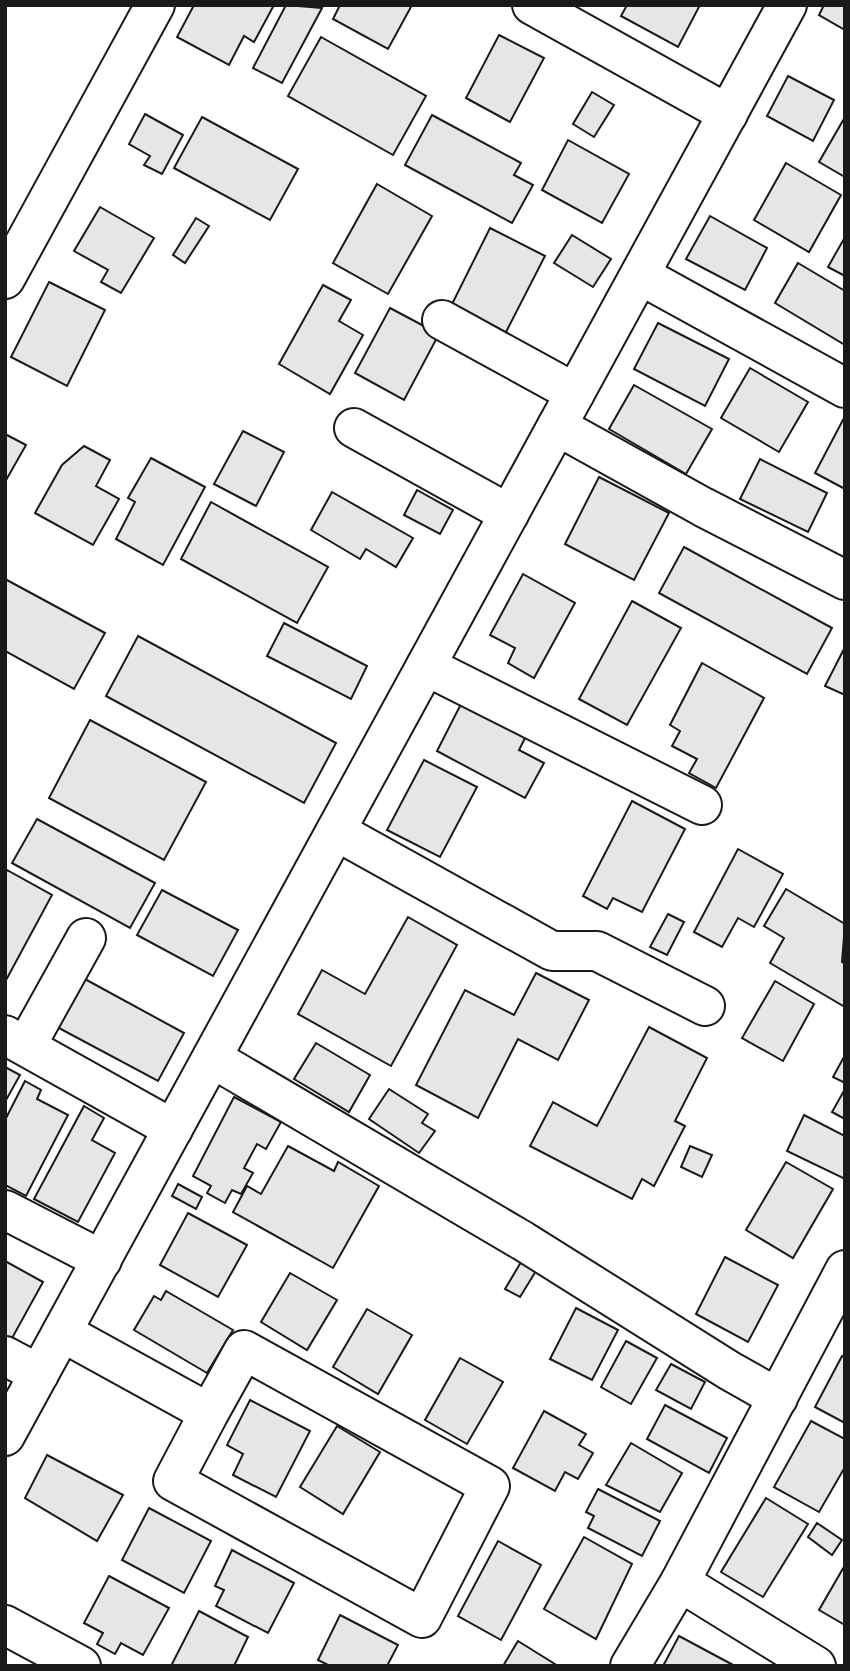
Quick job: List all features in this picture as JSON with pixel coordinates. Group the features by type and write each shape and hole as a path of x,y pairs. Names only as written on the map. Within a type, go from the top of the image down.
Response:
{"street":[{"path":"5,279 155,5"},
{"path":"532,5 587,19 728,114"},
{"path":"5,1436 787,5"},
{"path":"640,275 845,388"},
{"path":"442,320 575,393"},
{"path":"557,426 703,508 845,580"},
{"path":"354,428 509,514"},
{"path":"426,666 702,805"},
{"path":"336,831 552,951 597,951 705,1006"},
{"path":"86,938 15,1040 173,1129"},
{"path":"212,1058 523,1241 730,1371 778,1398"},
{"path":"5,1210 102,1260"},
{"path":"630,1666 680,1582 845,1270"},
{"path":"62,1332 209,1413"},
{"path":"244,1350 490,1486 422,1618 173,1481 209,1413 244,1350"},
{"path":"5,1356 39,1374"},
{"path":"680,1582 816,1666"},
{"path":"5,1625 81,1666"}],"building":[{"path":"194,5 274,5 254,42 244,36 229,65 177,37"},
{"path":"286,5 322,8 282,83 253,68"},
{"path":"340,5 412,5 388,49 333,19"},
{"path":"627,5 700,5 678,47 621,16"},
{"path":"824,5 845,5 845,30 819,15"},
{"path":"499,35 544,58 510,122 466,98"},
{"path":"321,37 426,96 393,155 288,96"},
{"path":"788,76 834,100 813,141 767,116"},
{"path":"592,92 614,105 594,137 573,124"},
{"path":"145,114 183,135 162,174 144,165 150,156 129,144"},
{"path":"432,115 521,163 514,175 533,185 512,223 405,165"},
{"path":"202,117 298,169 270,220 174,168"},
{"path":"845,117 845,177 819,162"},
{"path":"568,140 629,174 602,223 542,190"},
{"path":"786,163 841,195 809,252 754,220"},
{"path":"377,184 432,216 388,294 333,263"},
{"path":"100,207 154,238 121,293 101,282 108,270 74,251"},
{"path":"710,216 767,248 745,290 686,259"},
{"path":"196,218 209,226 185,263 173,255"},
{"path":"490,228 545,256 505,334 451,306"},
{"path":"572,235 611,259 593,287 554,263"},
{"path":"845,237 845,276 828,267"},
{"path":"798,263 845,291 845,345 775,303"},
{"path":"49,282 105,310 67,386 11,357"},
{"path":"323,285 351,300 339,321 363,335 330,394 279,364"},
{"path":"390,308 439,334 404,400 355,373"},
{"path":"658,323 729,359 705,406 634,369"},
{"path":"750,368 808,402 779,452 721,418"},
{"path":"634,385 712,429 686,474 609,429"},
{"path":"845,416 845,489 815,473"},
{"path":"243,431 284,452 256,506 214,484"},
{"path":"5,434 26,445 5,482"},
{"path":"84,446 110,460 96,486 119,499 93,545 35,513 62,465"},
{"path":"151,458 205,487 163,565 116,539 135,502 128,498"},
{"path":"760,459 827,493 808,532 740,499"},
{"path":"599,477 669,513 634,580 565,544"},
{"path":"417,490 453,510 440,534 404,515"},
{"path":"332,492 413,538 396,567 366,549 360,559 311,530"},
{"path":"211,502 328,567 297,623 181,559"},
{"path":"684,547 832,628 807,674 659,593"},
{"path":"523,574 575,603 534,678 508,663 515,648 490,635"},
{"path":"5,579 105,633 74,689 5,651"},
{"path":"632,601 681,628 627,725 579,699"},
{"path":"284,623 367,666 351,699 267,656"},
{"path":"138,636 336,743 304,803 106,696"},
{"path":"845,647 845,695 825,686"},
{"path":"702,663 764,698 716,788 689,773 697,759 672,746 680,731 670,725"},
{"path":"463,700 527,734 519,750 544,763 525,798 437,751"},
{"path":"90,720 206,782 164,860 49,798"},
{"path":"424,760 477,787 440,857 387,830"},
{"path":"632,801 685,829 642,912 613,898 607,909 583,896"},
{"path":"37,819 155,883 130,928 12,863"},
{"path":"738,849 783,874 754,927 738,918 722,947 694,932"},
{"path":"7,870 52,895 5,982 5,874"},
{"path":"786,889 845,924 842,962 845,964 845,1007 770,963 784,938 764,926"},
{"path":"162,890 238,930 213,976 137,935"},
{"path":"668,914 684,922 667,955 650,947"},
{"path":"408,917 457,945 391,1066 298,1014 322,970 365,994"},
{"path":"536,973 589,1000 558,1060 518,1039 478,1118 416,1085 465,990 514,1015"},
{"path":"83,978 184,1033 158,1081 57,1027"},
{"path":"775,981 814,1004 783,1061 742,1038"},
{"path":"649,1027 707,1058 675,1121 685,1126 654,1186 642,1179 632,1199 530,1146 553,1102 597,1126"},
{"path":"316,1043 370,1075 349,1112 294,1079"},
{"path":"845,1055 845,1083 833,1077"},
{"path":"5,1067 20,1075 5,1102"},
{"path":"25,1081 41,1090 37,1099 68,1115 26,1196 5,1185 5,1120"},
{"path":"389,1089 428,1114 422,1123 435,1131 419,1153 369,1119"},
{"path":"845,1089 845,1119 832,1112"},
{"path":"234,1097 281,1122 266,1149 257,1144 244,1168 253,1173 241,1194 232,1190 225,1203 207,1193 211,1186 193,1176"},
{"path":"84,1106 104,1118 92,1140 115,1153 78,1222 34,1199"},
{"path":"804,1115 845,1136 845,1179 787,1151"},
{"path":"288,1146 334,1171 338,1162 379,1186 333,1268 233,1212 247,1186 261,1194"},
{"path":"690,1146 712,1155 702,1177 681,1167"},
{"path":"786,1162 833,1189 793,1258 746,1230"},
{"path":"178,1184 202,1197 196,1209 172,1196"},
{"path":"188,1213 247,1245 218,1297 160,1265"},
{"path":"524,1257 539,1266 520,1297 505,1289"},
{"path":"725,1257 778,1285 748,1342 696,1314"},
{"path":"5,1261 43,1282 11,1340 5,1337"},
{"path":"290,1273 337,1300 307,1350 261,1322"},
{"path":"166,1291 233,1330 207,1373 134,1330 154,1296 161,1300"},
{"path":"576,1308 618,1330 592,1380 550,1359"},
{"path":"367,1309 412,1335 378,1394 333,1367"},
{"path":"626,1341 657,1358 631,1404 601,1387"},
{"path":"842,1356 845,1357 845,1423 815,1407"},
{"path":"460,1358 503,1382 467,1444 425,1420"},
{"path":"671,1364 705,1382 691,1409 656,1390"},
{"path":"250,1400 310,1431 276,1497 233,1475 243,1454 227,1445"},
{"path":"665,1405 727,1438 709,1473 647,1439"},
{"path":"544,1411 586,1434 579,1445 593,1453 578,1479 565,1472 555,1491 513,1468"},
{"path":"811,1421 845,1439 845,1467 819,1512 774,1487"},
{"path":"337,1426 380,1452 343,1514 300,1487"},
{"path":"631,1443 682,1473 660,1512 606,1485"},
{"path":"47,1455 123,1495 97,1541 25,1498"},
{"path":"598,1489 660,1521 642,1556 588,1528 594,1516 586,1512"},
{"path":"766,1498 808,1524 763,1597 721,1572"},
{"path":"149,1508 211,1541 184,1593 122,1560"},
{"path":"817,1523 842,1540 832,1555 808,1537"},
{"path":"584,1537 632,1564 596,1639 544,1609"},
{"path":"498,1541 541,1565 501,1640 458,1616"},
{"path":"232,1550 294,1583 268,1633 216,1606 224,1590 215,1586"},
{"path":"845,1565 845,1625 819,1610"},
{"path":"109,1576 169,1608 143,1655 121,1643 115,1654 97,1644 103,1633 84,1623"},
{"path":"199,1611 248,1637 234,1666 171,1666"},
{"path":"340,1615 398,1645 387,1666 330,1666 318,1660"},
{"path":"679,1636 735,1666 663,1666"},
{"path":"518,1641 558,1666 503,1666"}]}
